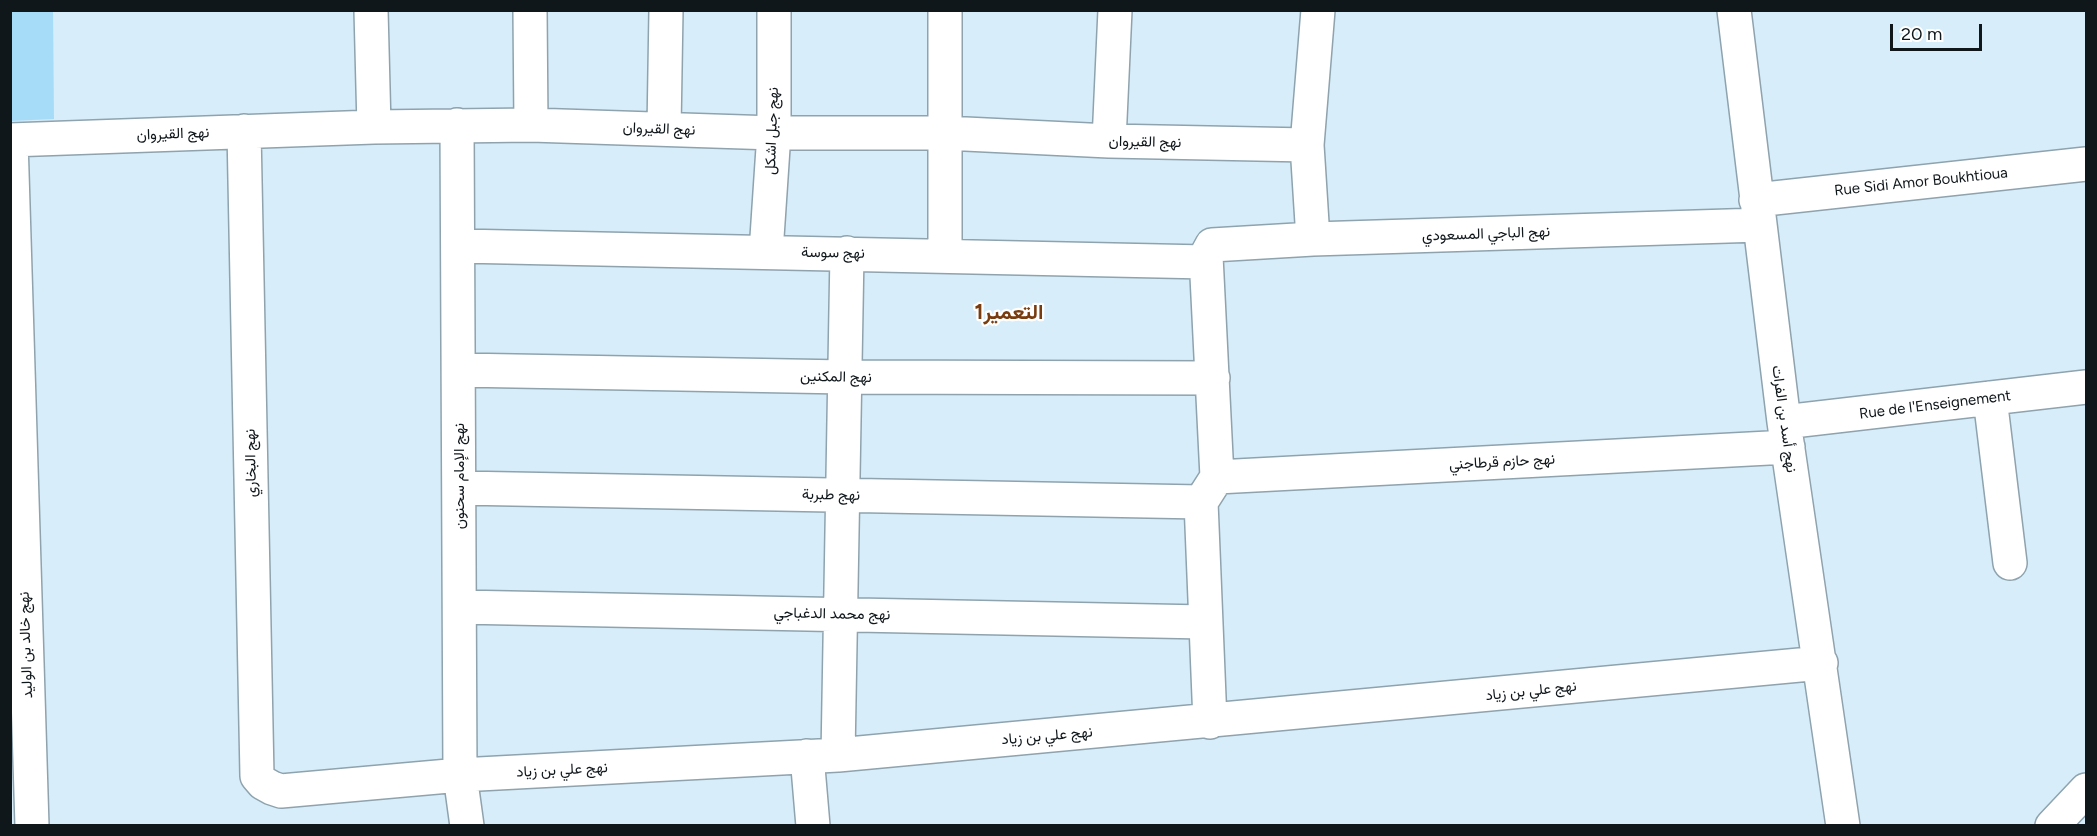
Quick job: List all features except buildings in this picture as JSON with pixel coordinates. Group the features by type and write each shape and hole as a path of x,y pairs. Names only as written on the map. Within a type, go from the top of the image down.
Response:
{"street":[{"path":"371,10 374,127"},
{"path":"530,10 531,124"},
{"path":"664,129 666,10"},
{"name":"نهج جبل اشكل","path":"766,252 774,133 774,10"},
{"path":"945,10 945,255"},
{"path":"1109,141 1115,10"},
{"path":"1313,239 1307,145 1318,10"},
{"name":"نهج أسد بن الفرات","path":"1734,10 1786,435 1844,825"},
{"name":"نهج القيروان","path":"11,140 374,127 531,124 774,133 945,133 1109,141 1307,145"},
{"name":"نهج الإمام سحنون","path":"457,125 460,246 460,775 467,825"},
{"name":"نهج البخاري","path":"244,131 257,776 272,788"},
{"name":"نهج خالد بن الوليد","path":"11,140 32,825"},
{"name":"Rue Sidi Amor Boukhtioua","path":"1758,213 2086,164"},
{"name":"نهج الباجي المسعودي","path":"1209,254 1313,239 1758,213"},
{"name":"نهج سوسة","path":"460,246 847,254 1209,254"},
{"path":"813,825 841,614 847,254"},
{"path":"1209,254 1213,378 1204,622 1210,722"},
{"name":"نهج المكنين","path":"460,370 845,377 1213,378"},
{"name":"Rue de l'Enseignement","path":"1786,435 1990,398 2086,387"},
{"path":"1990,398 2010,563"},
{"name":"نهج حازم قرطاجني","path":"1209,490 1786,435"},
{"name":"نهج طبربة","path":"460,488 843,495 1209,490"},
{"name":"نهج محمد الدغباجي","path":"460,607 1204,622"},
{"name":"نهج علي بن زياد","path":"272,788 280,791 460,775 822,755 1210,722 1821,663"},
{"path":"2052,825 2086,790"}],"shaded area":[{"path":"11,10 53,11 54,119 11,121"}],"district":[{"name":"التعمير1","path":"1009,313"}]}
